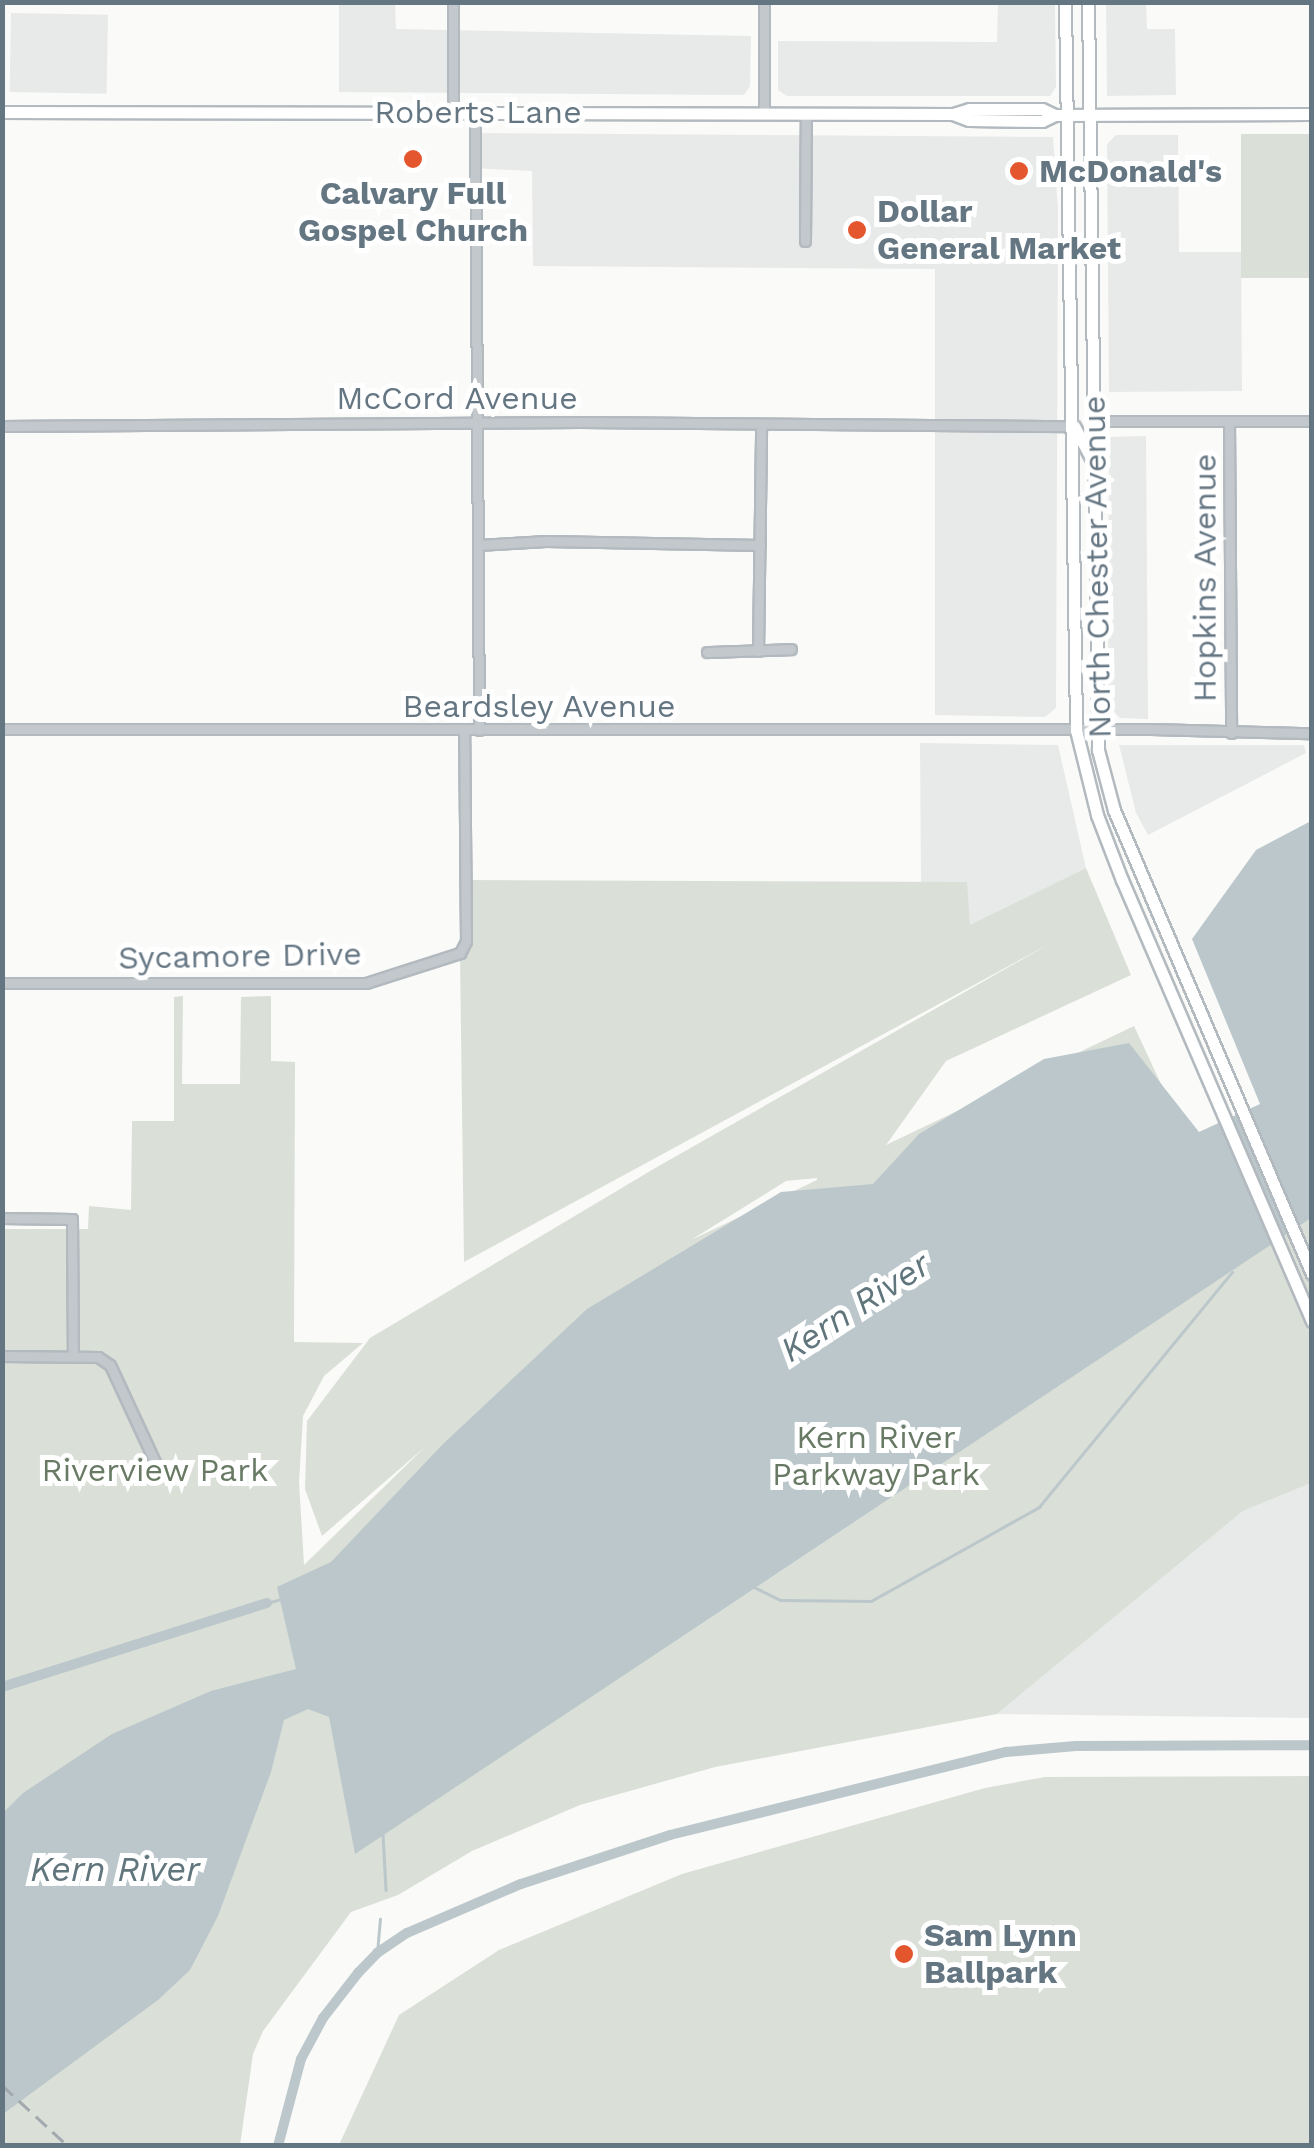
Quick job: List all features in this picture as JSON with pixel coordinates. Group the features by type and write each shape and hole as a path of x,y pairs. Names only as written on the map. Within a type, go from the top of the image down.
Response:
{"main road":[{"name":"North Chester Avenue","path":"1065,2 1061,115 1074,426 1076,730 1104,831 1309,1317"},
{"name":"North Chester Avenue","path":"1088,2 1096,421 1096,730 1114,810 1312,1274"},
{"name":"Roberts Lane","path":"2,112 953,114 969,109 1042,109 1061,115 1312,114"},
{"path":"1073,389 1086,418 1096,421"},
{"path":"1074,426 1086,443 1096,474"}],"street":[{"path":"453,2 453,112"},
{"path":"764,2 764,114"},
{"path":"475,112 479,730"},
{"path":"804,242 806,113"},
{"path":"1096,421 1312,421"},
{"name":"Hopkins Avenue","path":"1229,422 1231,733"},
{"path":"758,651 761,424"},
{"name":"McCord Avenue","path":"2,426 1074,426"},
{"path":"478,545 546,541 760,544"},
{"path":"707,652 790,650"},
{"name":"Beardsley Avenue","path":"2,730 1096,730 1309,734"},
{"name":"Sycamore Drive","path":"2,983 366,983 460,953 466,941 464,730"},
{"path":"2,1218 72,1219 72,1357"},
{"path":"2,1356 98,1357 110,1365 156,1464 151,1478"}],"shaded area":[{"path":"339,3 395,3 396,29 751,36 750,86 744,95 339,92"},
{"path":"998,3 1055,3 1056,87 1050,96 787,96 778,90 778,41 997,42"},
{"path":"1106,3 1146,3 1147,29 1175,29 1176,95 1107,96"},
{"path":"11,13 108,15 107,94 10,92"},
{"path":"471,133 1053,137 1058,210 1056,708 1045,717 935,715 935,269 533,266 532,171 472,168"},
{"path":"1116,135 1178,135 1179,252 1241,252 1242,391 1109,392 1107,144"},
{"path":"1146,436 1148,719 1120,718 1108,705 1109,437"},
{"path":"920,743 1058,745 1086,868 970,926 966,882 921,882"},
{"path":"1119,745 1304,745 1306,753 1148,835 1136,813"},
{"path":"1311,1483 1311,1718 997,1714 1243,1511"}],"green space":[{"path":"1241,134 1311,134 1311,278 1241,278"},
{"name":"Kern River Parkway Park","path":"1311,847 1311,1483 1243,1511 997,1714 715,1767 580,1805 472,1851 398,1895 351,1912 263,2031 253,2054 240,2145 3,2145 2,1229 88,1229 89,1206 131,1210 132,1121 174,1121 174,997 183,996 182,1084 240,1084 241,997 271,996 271,1061 295,1062 294,1342 363,1343 324,1376 303,1416 299,1482 304,1565 425,1447 322,1536 305,1489 307,1421 370,1338 657,1167 1051,943 464,1262 460,953 465,880 967,882 970,925 1086,868 1131,975 946,1061 886,1145 1134,1026 1190,1146 1278,1104","holes":["817,1180 691,1240 786,1181"]},
{"path":"1311,1776 1311,2145 339,2145 399,2015 499,1950 682,1874 985,1788 1045,1777"}],"water":[{"name":"Kern River","path":"1311,821 1311,1218 355,1854 329,1717 308,1709 284,1720 271,1772 218,1916 190,1970 158,2000 3,2114 3,1813 23,1793 112,1734 211,1691 296,1669 277,1587 331,1562 443,1444 587,1309 781,1192 873,1184 919,1134 1044,1059 1129,1043 1199,1132 1260,1104 1192,939 1256,850"}],"waterway":[{"path":"754,1587 781,1600 871,1601 1039,1507 1232,1272"},
{"path":"267,1603 285,1598"},
{"path":"2,1687 267,1603"},
{"path":"278,2146 301,2059 323,2018 358,1973 377,1953 407,1933 521,1884 670,1835 1006,1752 1076,1746 1312,1745"},
{"path":"383,1834 386,1890"},
{"path":"377,1953 380,1919"}],"railway":[{"path":"2,2085 68,2146"}],"place":[{"name":"Calvary Full Gospel Church","path":"413,159"},
{"name":"McDonald's","path":"1019,171"},
{"name":"Dollar General Market","path":"857,230"},
{"name":"Sam Lynn Ballpark","path":"904,1954"}],"park label":[{"name":"Riverview Park","path":"155,1470"}]}
